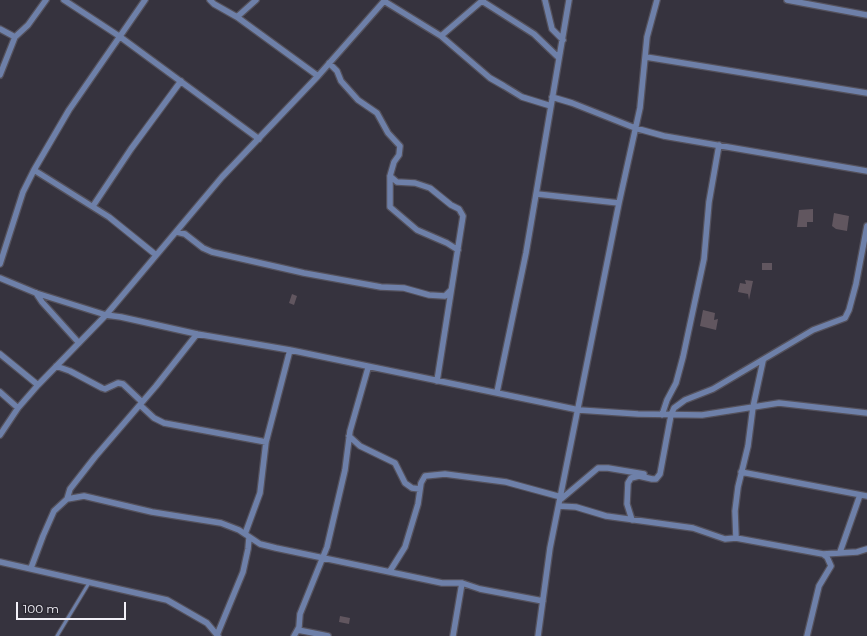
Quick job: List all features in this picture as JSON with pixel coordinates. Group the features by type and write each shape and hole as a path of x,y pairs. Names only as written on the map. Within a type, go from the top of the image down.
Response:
{"street":[{"path":"0,76 15,37 28,25 46,0"},
{"path":"64,0 119,36 259,139"},
{"path":"0,264 23,192 34,170 69,110 145,0"},
{"path":"210,0 214,4 237,17 318,76"},
{"path":"237,17 256,0"},
{"path":"0,435 18,408 38,385 106,315 222,177 329,64 384,0 441,36 499,84 522,97 551,106"},
{"path":"545,0 552,29 563,40"},
{"path":"497,392 537,194 569,0"},
{"path":"538,636 560,501 579,410 618,203 635,128 646,57 647,37 657,0"},
{"path":"787,0 867,15"},
{"path":"441,36 482,1 534,34 559,58"},
{"path":"0,29 15,37"},
{"path":"646,57 867,93"},
{"path":"329,64 337,71 341,81 358,100 377,113 388,133 399,144 399,156 394,162 390,176 389,203 393,211 417,230 447,243 458,250"},
{"path":"93,206 131,148 181,82"},
{"path":"552,97 572,103 635,128 664,136 867,171"},
{"path":"662,415 667,400 676,383 683,357 704,258 709,202 719,145"},
{"path":"34,170 93,206 156,255"},
{"path":"390,176 399,183 415,183 424,185 461,211 463,219 437,381"},
{"path":"537,194 618,203"},
{"path":"656,478 660,474 663,463 671,415 674,408 685,400 713,389 763,361 813,330 845,318 849,310 856,284 867,226"},
{"path":"177,232 185,234 203,248 212,252 304,273 381,287 404,288 429,295 444,296 451,290"},
{"path":"0,278 36,293 106,315 197,334 290,350 368,368 497,392 579,410 662,415 702,415 771,403 785,403 867,413"},
{"path":"36,293 45,306 70,331 79,343"},
{"path":"32,568 54,511 66,499 70,489 81,474 141,404 197,334"},
{"path":"0,562 32,568 167,600 207,623 217,636 241,578 248,552 247,536 260,493 266,442 290,350"},
{"path":"0,354 38,385"},
{"path":"736,538 735,511 741,472 748,446 753,407 763,361"},
{"path":"56,366 70,371 105,389 118,383 123,384 154,418 164,423 266,442"},
{"path":"294,636 298,630 300,614 323,556 331,529 345,470 349,436 368,368"},
{"path":"0,392 18,408"},
{"path":"349,436 360,446 395,463 405,483 412,488 420,489"},
{"path":"560,501 579,483 602,467 656,478"},
{"path":"741,472 867,496"},
{"path":"390,571 405,547 414,522 420,489 425,476 445,474 506,482 606,516 693,528 725,539 736,538 823,554 857,552 867,549"},
{"path":"632,520 627,504 629,479 638,476 656,478"},
{"path":"840,552 860,495"},
{"path":"66,499 78,496 92,496 152,512 221,523 260,544 323,556 442,583 462,583 480,589 543,601"},
{"path":"248,552 260,544"},
{"path":"807,636 819,586 831,566 827,557 823,554"},
{"path":"453,636 462,583"},
{"path":"298,630 328,636"}],"lane":[{"path":"57,636 89,582"}],"building":[{"path":"813,209 813,222 807,222 807,227 797,227 799,210"},
{"path":"834,213 849,216 847,231 836,229 832,226"},
{"path":"762,263 772,263 772,270 762,270"},
{"path":"745,280 753,281 749,300 748,294 738,292 740,283 746,284"},
{"path":"292,294 297,296 294,305 289,303"},
{"path":"703,310 715,313 714,320 718,319 716,330 700,326"},
{"path":"340,616 350,618 349,624 339,622"}]}
